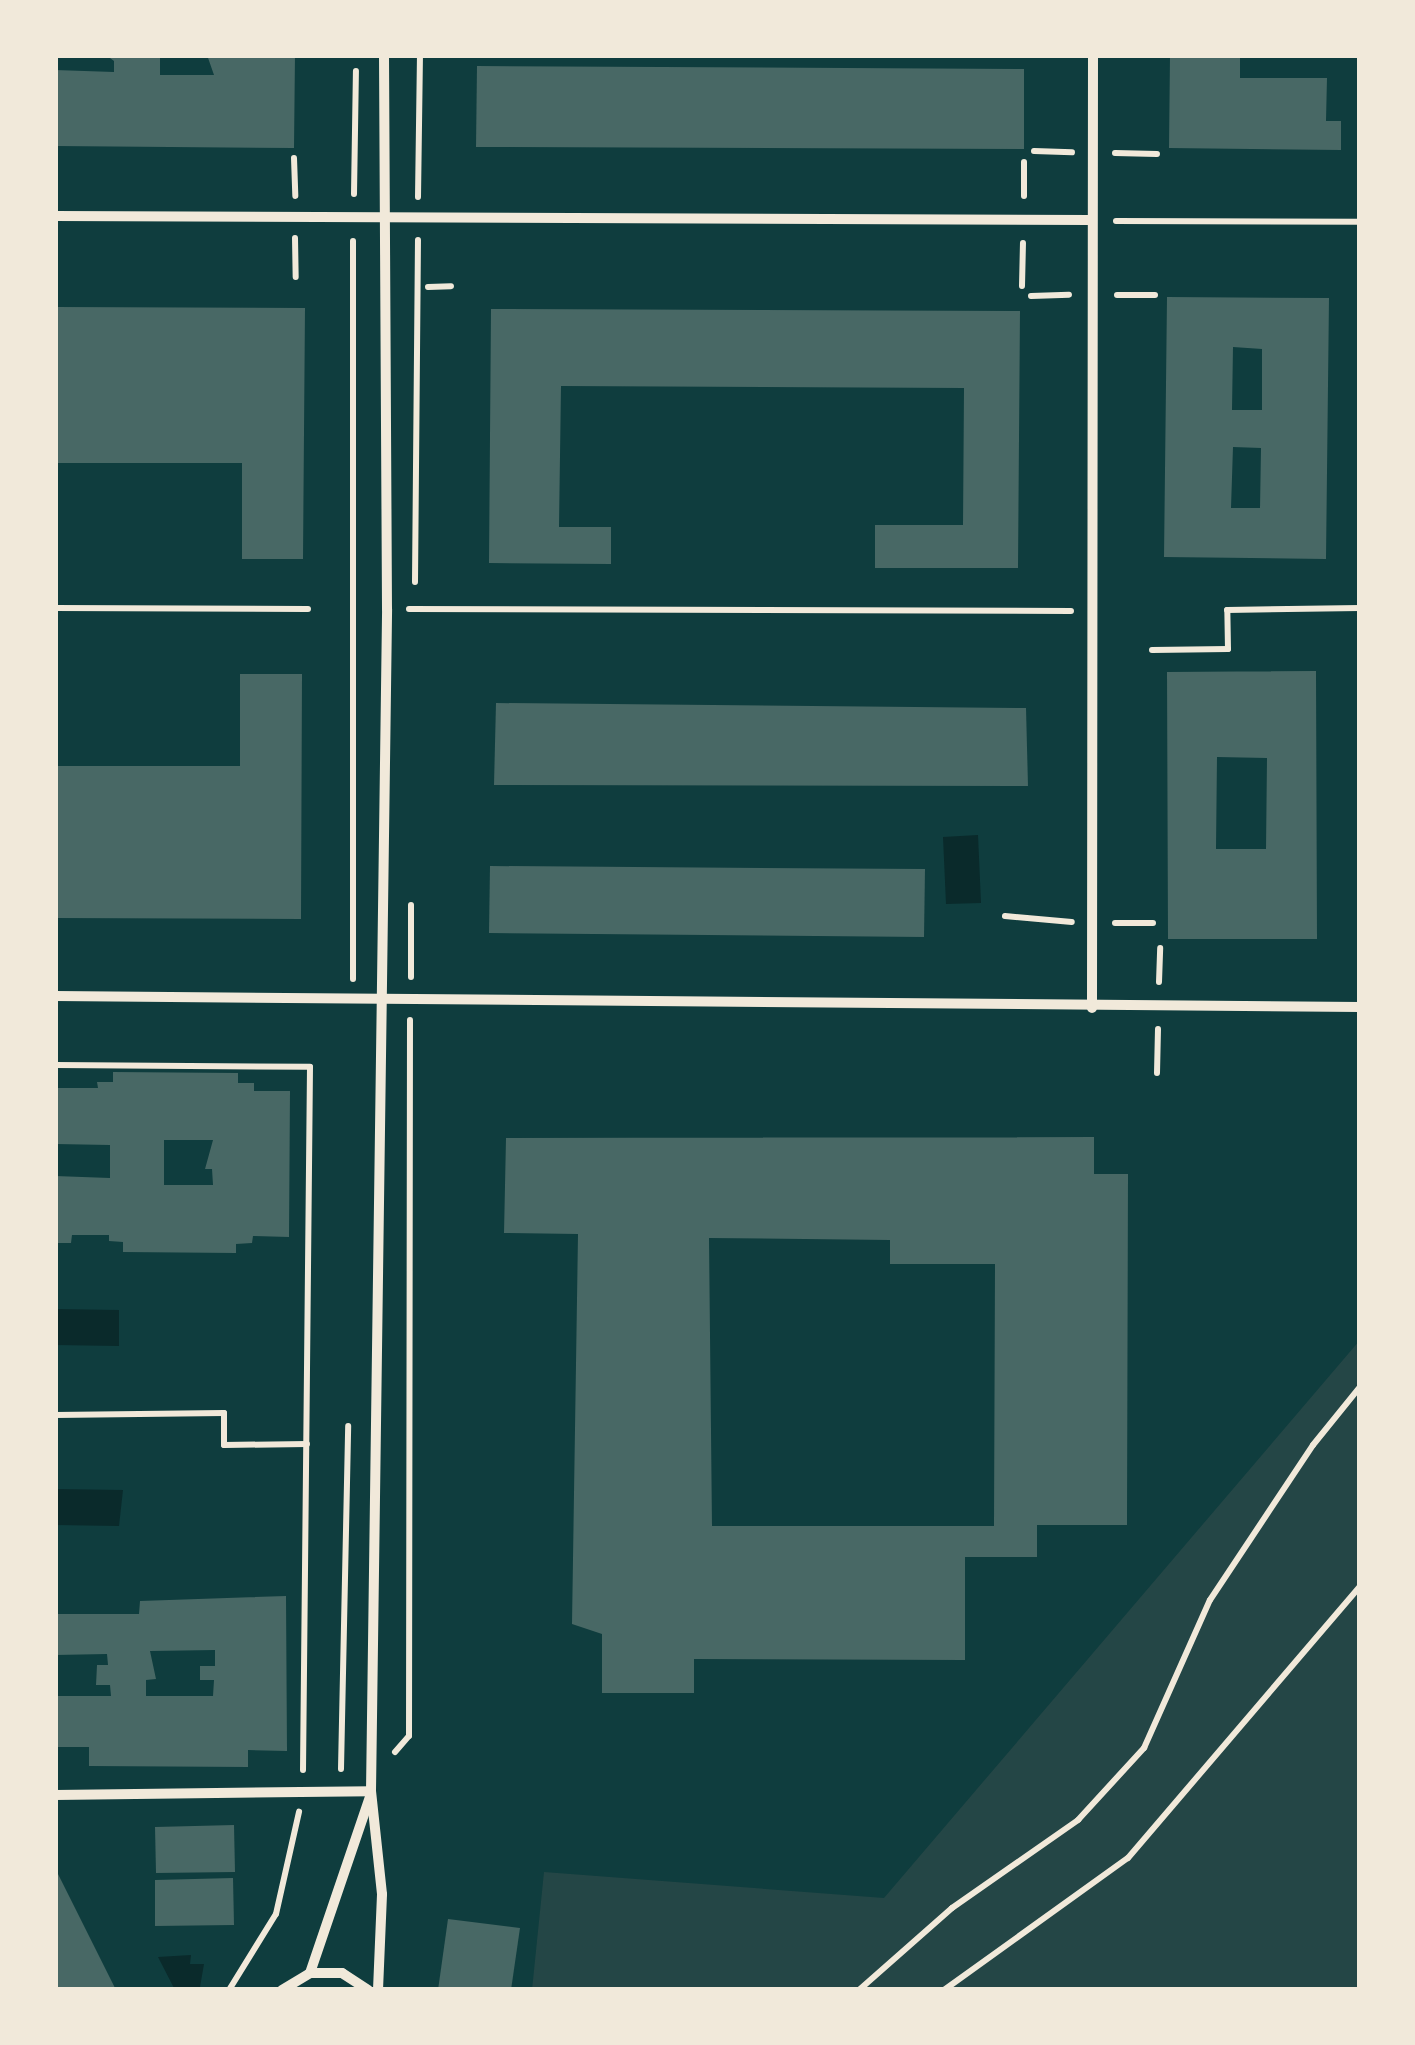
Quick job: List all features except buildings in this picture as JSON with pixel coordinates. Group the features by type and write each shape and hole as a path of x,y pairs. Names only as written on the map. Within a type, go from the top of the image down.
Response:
{"street":[{"path":"378,1990 382,1894 372,1786 388,609 382,216 384,55"},
{"path":"1092,1008 1093,55"},
{"path":"55,216 1090,220"},
{"path":"55,996 353,995 1092,1008 1360,1007"},
{"path":"55,1795 340,1794 372,1786"},
{"path":"310,1973 372,1786"},
{"path":"282,1990 310,1973 342,1973 368,1990"}],"path":[{"path":"353,995 356,55"},
{"path":"418,182 420,55"},
{"path":"1090,220 1360,222"},
{"path":"428,287 451,286"},
{"path":"55,608 308,608"},
{"path":"1152,650 1228,649 1227,610 1360,608"},
{"path":"388,609 1092,610"},
{"path":"1360,722 1360,897"},
{"path":"372,1786 409,1736 410,1053"},
{"path":"55,1066 310,1067 303,1794 276,1914 229,1990"},
{"path":"858,1990 952,1908 1078,1820 1144,1748 1210,1600 1313,1445 1360,1387"},
{"path":"55,1414 224,1414 224,1445 306,1444"},
{"path":"340,1794 348,1420"},
{"path":"944,1990 1128,1858 1360,1586"}],"shaded area":[{"path":"978,835 981,903 946,904 943,837"},
{"path":"55,1309 119,1310 119,1346 55,1345"},
{"path":"1360,1340 1360,1990 532,1990 544,1872 884,1898"},
{"path":"55,1489 123,1490 119,1526 55,1525"},
{"path":"191,1955 190,1964 204,1964 200,1987 175,1990 158,1957"}]}
